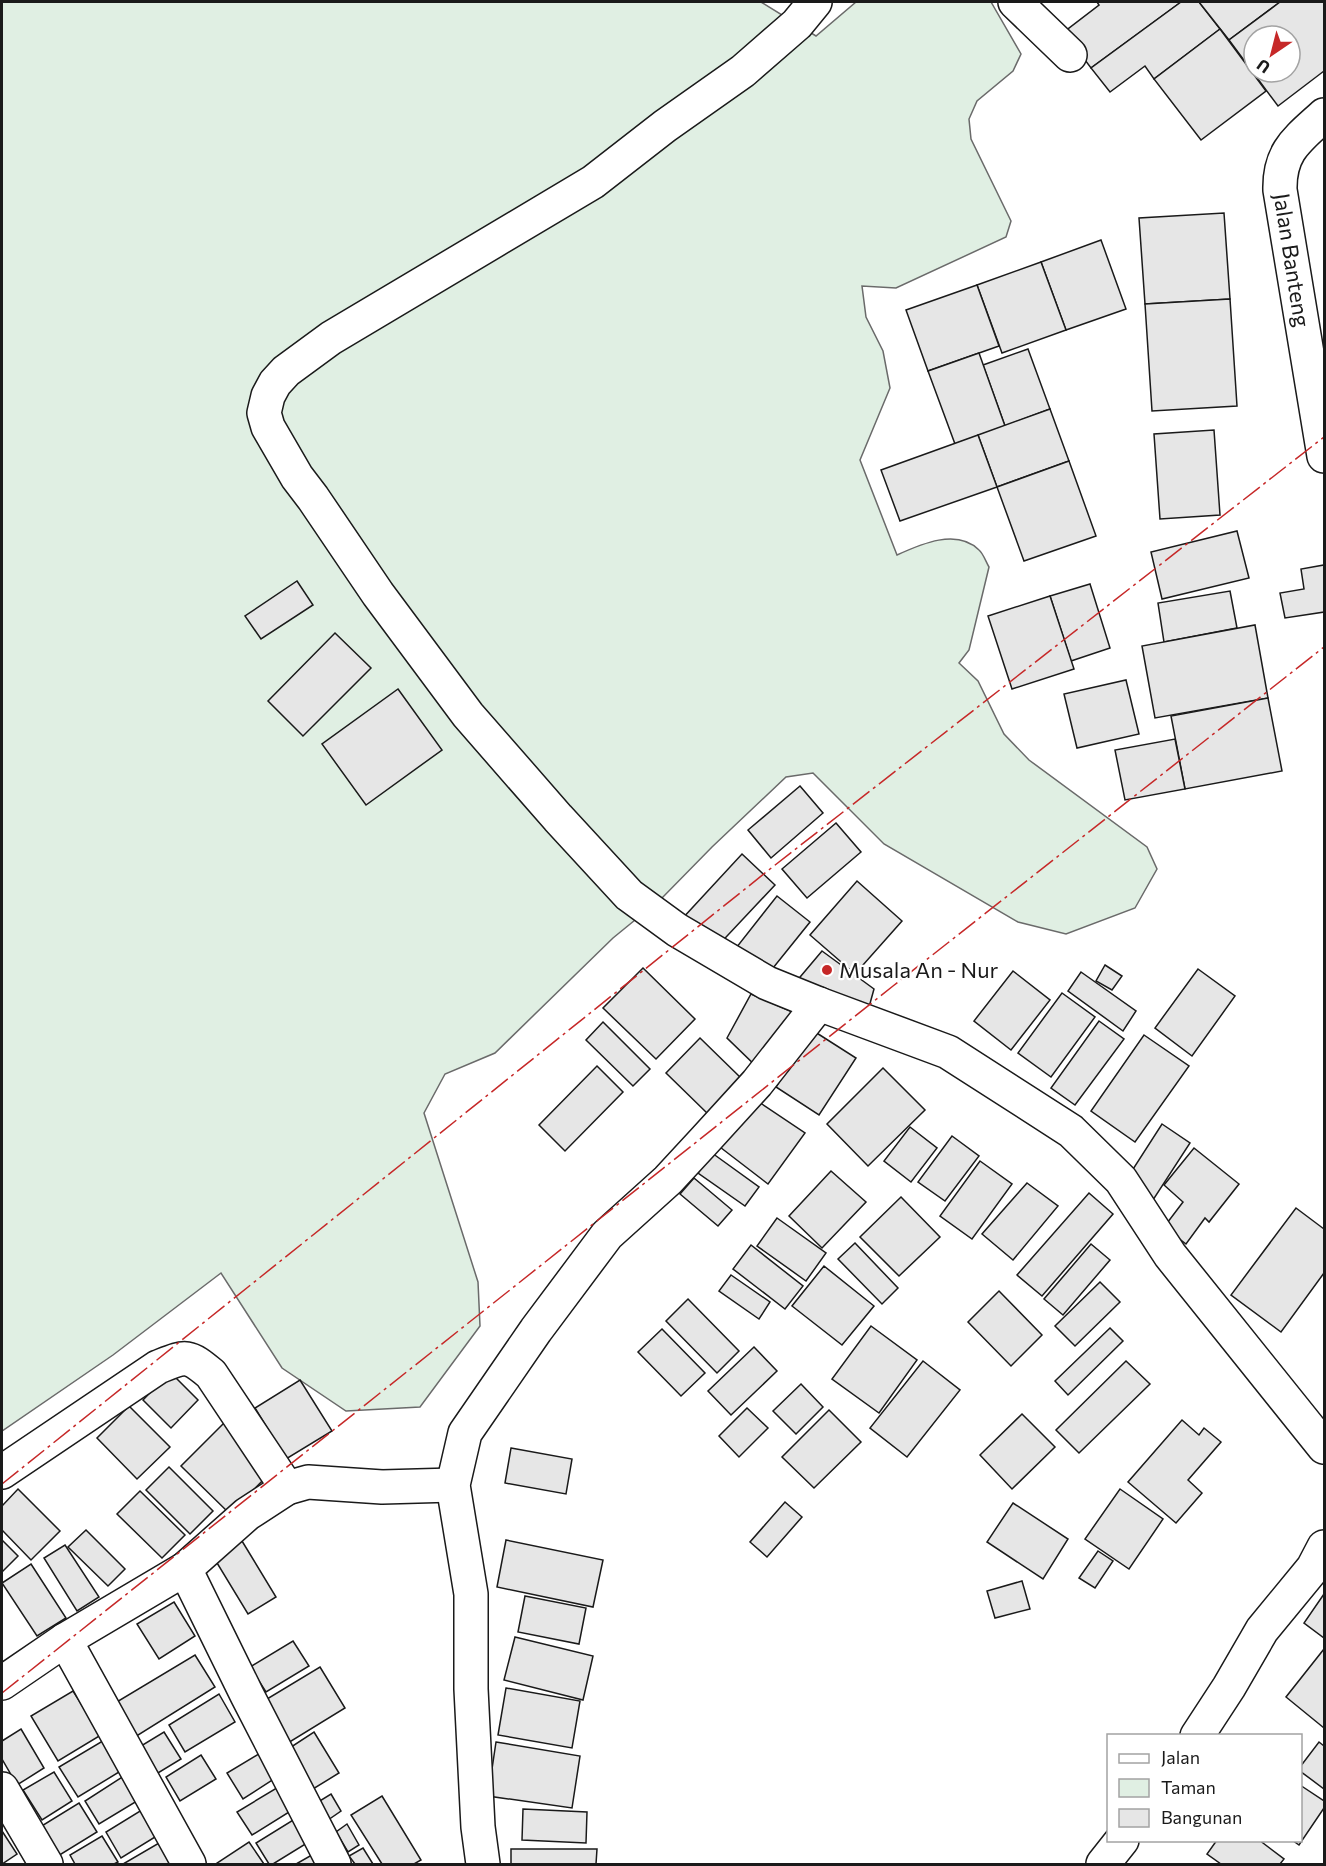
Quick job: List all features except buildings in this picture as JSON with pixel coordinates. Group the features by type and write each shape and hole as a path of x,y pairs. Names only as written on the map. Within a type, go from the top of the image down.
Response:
{"street":[{"path":"815,2 797,24 743,71 665,126 593,182 332,339 286,371 275,383 268,396 264,413 268,427 297,477 378,594 468,715 629,895 677,930 767,982 948,1052 1071,1131 1121,1180 1170,1255 1324,1447"},
{"path":"1015,2 1070,55"},
{"name":"Jalan Banteng","path":"1324,115 1293,144 1279,173 1324,456"},
{"path":"483,1864 478,1827 471,1689 471,1594 453,1485 465,1433 536,1330 607,1235 668,1180 705,1140 757,1083 819,1004"},
{"path":"2,1472 158,1367 181,1358 195,1361 211,1374 287,1488"},
{"path":"2,1683 65,1640 185,1569 247,1514 287,1488 308,1482 381,1487 453,1485"},
{"path":"1198,1734 1262,1630 1321,1564"},
{"path":"185,1569 334,1864"},
{"path":"65,1640 189,1864"},
{"path":"2,1789 46,1864"},
{"path":"1103,1864 1120,1842"}],"green space":[{"path":"2,2 761,2 816,36 856,2 991,2 1021,54 1013,71 977,101 969,119 971,139 1011,221 1006,237 896,288 862,286 866,317 883,351 890,388 860,460 897,555 917,546 950,539 970,543 983,555 989,567 969,650 959,663 978,681 1004,734 1029,760 1147,847 1157,869 1135,908 1066,934 1018,922 884,844 813,773 786,777 662,898 613,938 495,1053 445,1074 424,1113 478,1282 480,1326 420,1407 346,1411 282,1368 221,1273 113,1355 2,1431"}],"power":[{"path":"2,1484 770,869 1324,437"},
{"path":"2,1693 1324,647"}],"place":[{"name":"Musala An - Nur","path":"827,970"}]}
